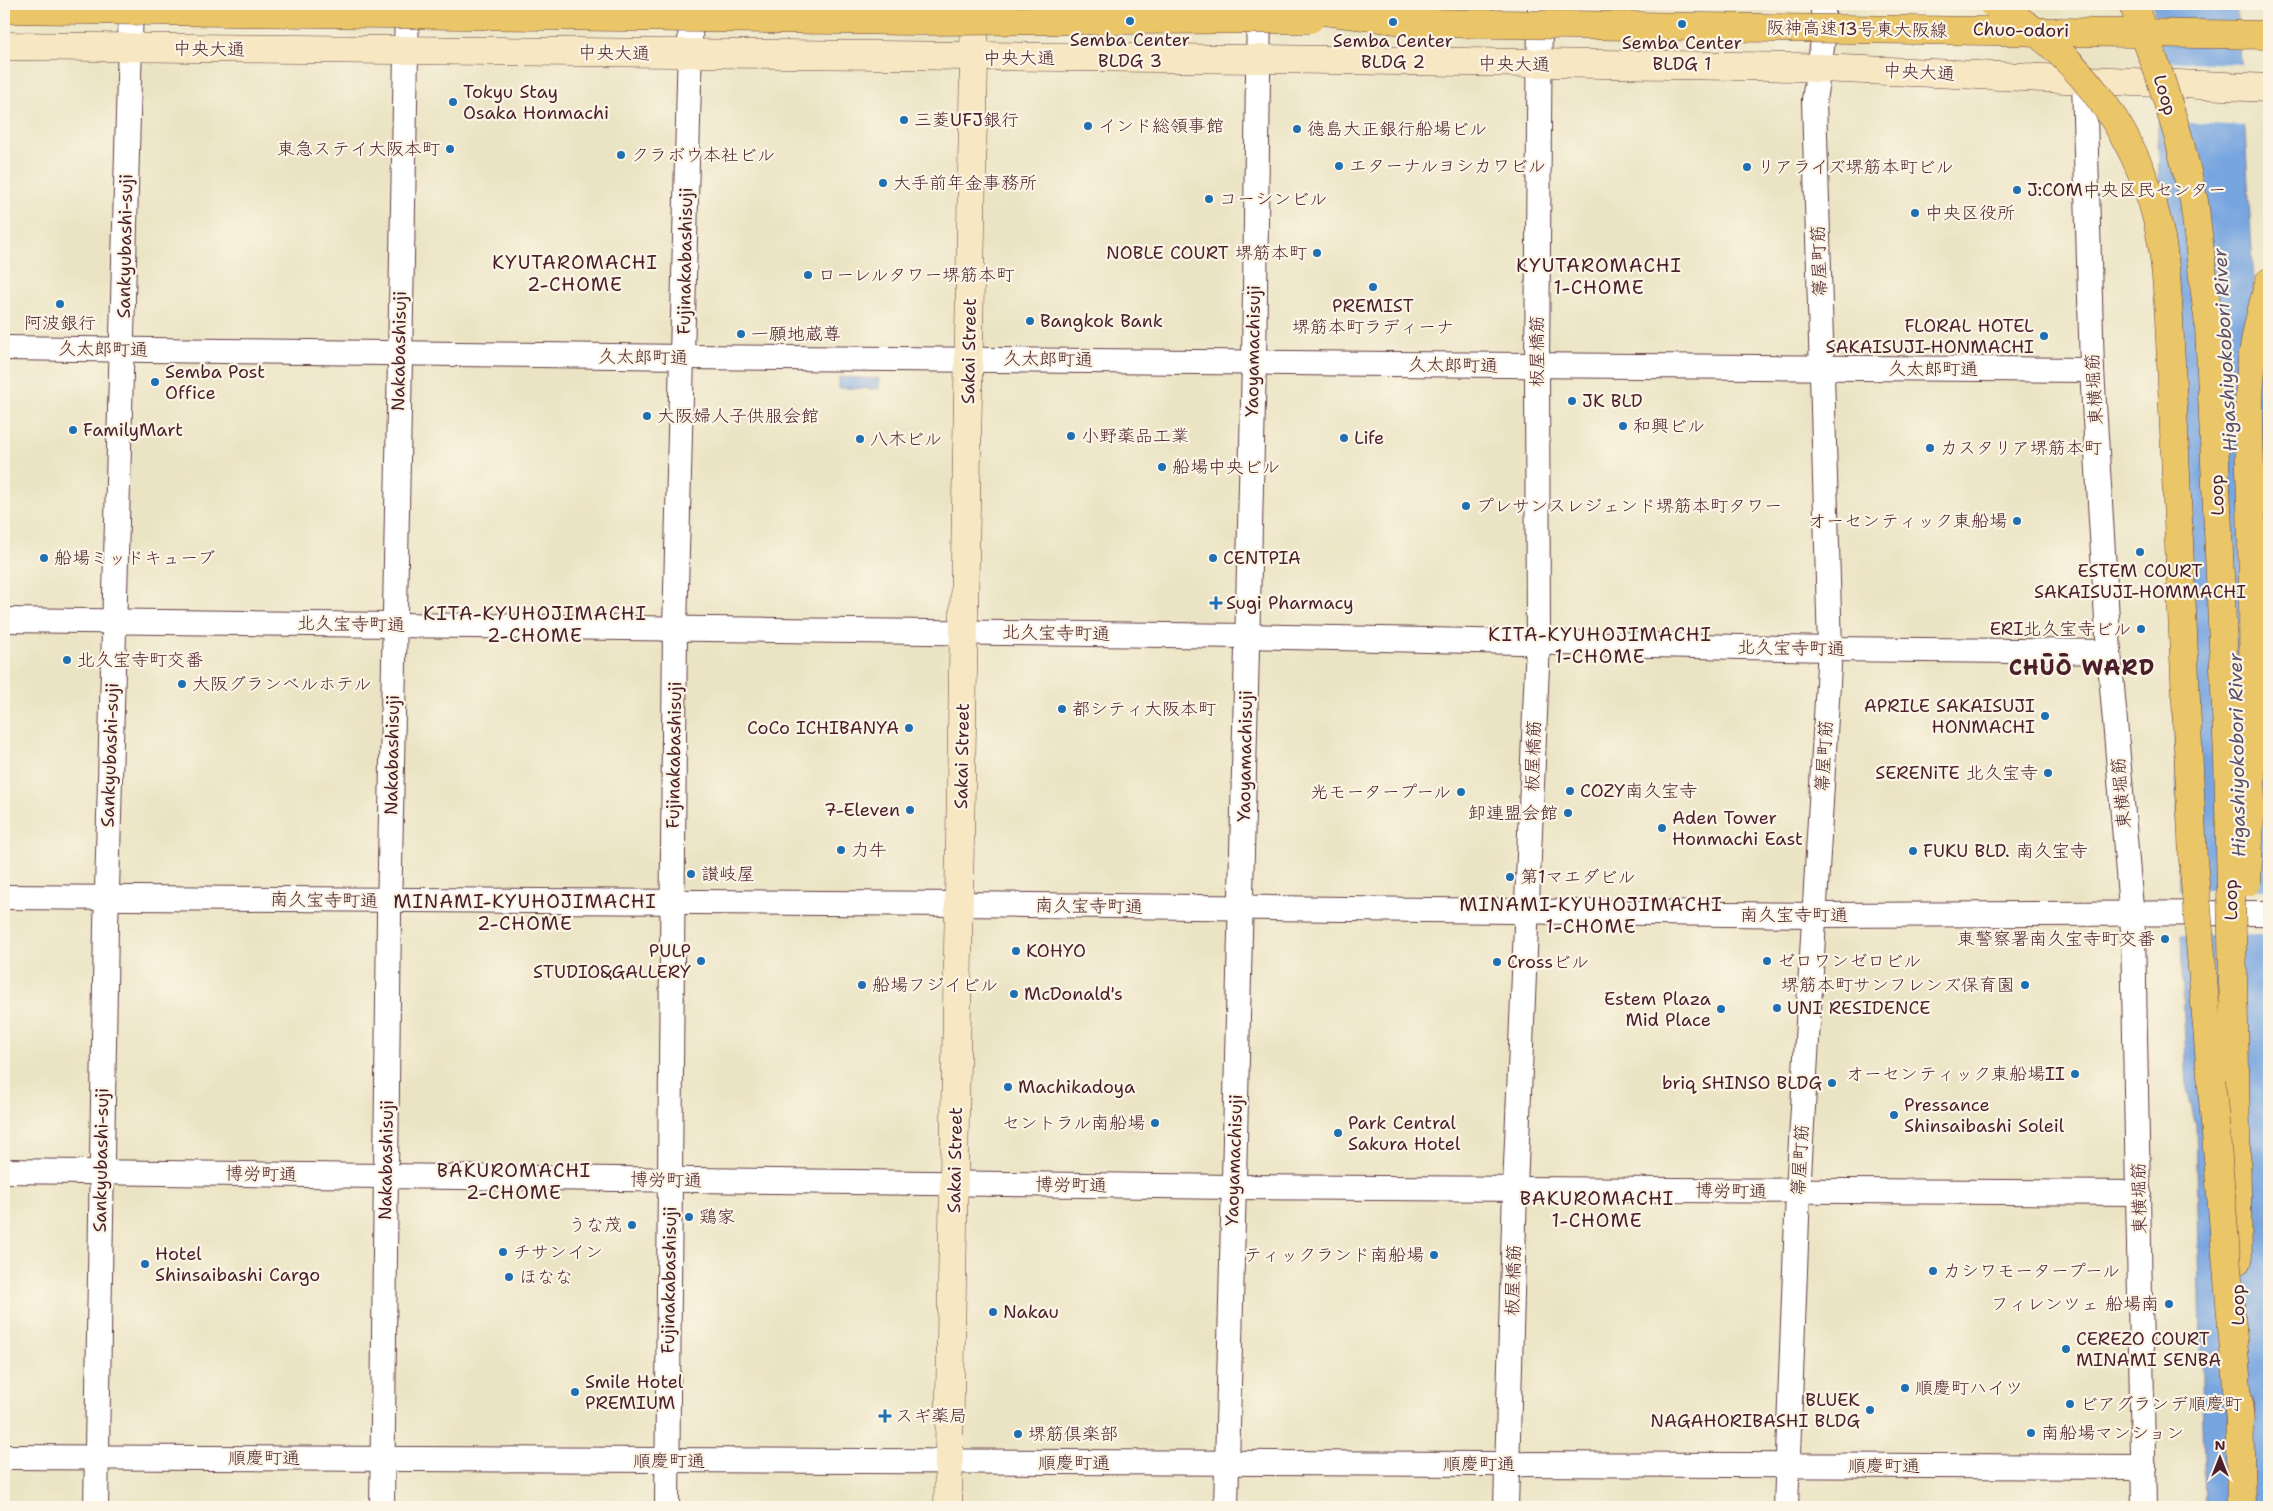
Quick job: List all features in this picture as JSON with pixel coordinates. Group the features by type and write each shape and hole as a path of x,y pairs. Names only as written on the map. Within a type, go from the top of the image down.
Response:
{"main road":[{"name":"阪神高速13号東大阪線","path":"1267,4 1421,23 2269,34"},
{"path":"1994,4 2047,39 2078,69 2103,103 2126,140 2144,178 2157,220 2165,267 2169,318 2193,859 2240,1422"},
{"name":"Loop","path":"2133,4 2159,74 2194,202 2209,326 2228,757 2242,1507"},
{"name":"Chuo-odori","path":"4,9 912,21 1290,18 2269,34"},
{"path":"2235,1069 2253,754 2254,636 2249,425 2251,368 2260,317 2269,282"}],"street":[{"name":"Sankyubashi-suji","path":"96,1507 106,897 131,4"},
{"name":"Nakabashisuji","path":"382,1507 389,900 407,4"},
{"name":"Fujinakabashisuji","path":"667,1507 675,629 691,4"},
{"name":"Sakai Street","path":"948,1507 975,4"},
{"name":"Yaoyamachisuji","path":"1226,1507 1254,362 1258,4"},
{"name":"板屋橋筋","path":"1506,1507 1515,1188 1538,642 1537,366 1540,4"},
{"name":"箒屋町筋","path":"1786,1507 1786,1466 1798,1192 1830,649 1814,100 1823,41 1823,4"},
{"name":"中央大通","path":"4,46 1258,59 1819,68 2084,80 2261,84"},
{"name":"東横堀筋","path":"2084,80 2092,370 2109,652 2132,913 2144,1507"},
{"name":"久太郎町通","path":"4,348 1537,366 2092,370"},
{"name":"北久宝寺町通","path":"4,620 1247,636 1830,649 2109,652"},
{"name":"南久宝寺町通","path":"4,897 673,901 1814,915 2269,913"},
{"name":"博労町通","path":"4,1172 386,1175 1234,1187 2139,1193"},
{"name":"順慶町通","path":"4,1457 2144,1467"}],"water":[{"name":"Higashiyokobori River","path":"2154,4 2236,4 2269,541 2269,1507 2205,1507 2196,1125 2187,1089 2182,967"},
{"path":"839,377 879,379 879,389 839,388"}],"pier":[{"path":"2154,61 2243,64 2246,126 2156,121"},
{"path":"2177,890 2269,890 2269,935 2179,935"}],"place":[{"name":"Semba Center BLDG 3","path":"1130,21"},
{"name":"Semba Center BLDG 2","path":"1393,22"},
{"name":"Semba Center BLDG 1","path":"1682,24"},
{"name":"Tokyu Stay Osaka Honmachi","path":"453,102"},
{"name":"三菱UFJ銀行","path":"904,120"},
{"name":"インド総領事館","path":"1088,126"},
{"name":"徳島大正銀行船場ビル","path":"1297,129"},
{"name":"東急ステイ大阪本町","path":"450,149"},
{"name":"クラボウ本社ビル","path":"621,155"},
{"name":"エターナルヨシカワビル","path":"1339,166"},
{"name":"リアライズ堺筋本町ビル","path":"1747,167"},
{"name":"大手前年金事務所","path":"883,183"},
{"name":"J:COM中央区民センター","path":"2017,190"},
{"name":"コーシンビル","path":"1209,199"},
{"name":"中央区役所","path":"1915,213"},
{"name":"NOBLE COURT 堺筋本町","path":"1317,253"},
{"name":"ローレルタワー堺筋本町","path":"808,275"},
{"name":"PREMIST 堺筋本町ラディーナ","path":"1373,287"},
{"name":"阿波銀行","path":"60,304"},
{"name":"Bangkok Bank","path":"1030,321"},
{"name":"一願地蔵尊","path":"741,334"},
{"name":"FLORAL HOTEL SAKAISUJI-HONMACHI","path":"2044,336"},
{"name":"Semba Post Office","path":"155,382"},
{"name":"JK BLD","path":"1572,401"},
{"name":"大阪婦人子供服会館","path":"647,416"},
{"name":"和興ビル","path":"1623,426"},
{"name":"FamilyMart","path":"73,430"},
{"name":"小野薬品工業","path":"1071,436"},
{"name":"Life","path":"1344,438"},
{"name":"八木ビル","path":"860,439"},
{"name":"カスタリア堺筋本町","path":"1930,448"},
{"name":"船場中央ビル","path":"1162,467"},
{"name":"プレサンスレジェンド堺筋本町タワー","path":"1466,506"},
{"name":"オーセンティック東船場","path":"2017,521"},
{"name":"ESTEM COURT SAKAISUJI-HOMMACHI","path":"2140,552"},
{"name":"船場ミッドキューブ","path":"44,558"},
{"name":"CENTPIA","path":"1213,558"},
{"name":"Sugi Pharmacy","path":"1216,603"},
{"name":"ERI北久宝寺ビル","path":"2141,629"},
{"name":"北久宝寺町交番","path":"67,660"},
{"name":"大阪グランべルホテル","path":"182,684"},
{"name":"都シティ大阪本町","path":"1062,709"},
{"name":"APRILE SAKAISUJI HONMACHI","path":"2045,716"},
{"name":"CoCo ICHIBANYA","path":"909,728"},
{"name":"SERENiTE 北久宝寺","path":"2048,773"},
{"name":"COZY南久宝寺","path":"1570,791"},
{"name":"光モータープール","path":"1461,792"},
{"name":"7-Eleven","path":"910,810"},
{"name":"卸連盟会館","path":"1568,813"},
{"name":"Aden Tower Honmachi East","path":"1662,828"},
{"name":"力牛","path":"841,850"},
{"name":"FUKU BLD. 南久宝寺","path":"1913,851"},
{"name":"讃岐屋","path":"691,874"},
{"name":"第1マエダビル","path":"1510,877"},
{"name":"東警察署南久宝寺町交番","path":"2165,939"},
{"name":"KOHYO","path":"1016,951"},
{"name":"PULP STUDIO&GALLERY","path":"701,961"},
{"name":"ゼロワンゼロビル","path":"1767,961"},
{"name":"Crossビル","path":"1497,962"},
{"name":"船場フジイビル","path":"862,985"},
{"name":"堺筋本町サンフレンズ保育園","path":"2025,985"},
{"name":"McDonald's","path":"1014,994"},
{"name":"UNI RESIDENCE","path":"1777,1008"},
{"name":"Estem Plaza Mid Place","path":"1721,1009"},
{"name":"オーセンティック東船場II","path":"2075,1074"},
{"name":"briq SHINSO BLDG","path":"1832,1083"},
{"name":"Machikadoya","path":"1008,1087"},
{"name":"Pressance Shinsaibashi Soleil","path":"1894,1115"},
{"name":"セントラル南船場","path":"1155,1123"},
{"name":"Park Central Sakura Hotel","path":"1338,1133"},
{"name":"鶏家","path":"689,1217"},
{"name":"うな茂","path":"632,1225"},
{"name":"チサンイン","path":"503,1252"},
{"name":"ティックランド南船場","path":"1434,1255"},
{"name":"Hotel Shinsaibashi Cargo","path":"145,1264"},
{"name":"カシワモータープール","path":"1933,1271"},
{"name":"ほなな","path":"509,1277"},
{"name":"フィレンツェ 船場南","path":"2169,1304"},
{"name":"Nakau","path":"993,1312"},
{"name":"CEREZO COURT MINAMI SENBA","path":"2066,1349"},
{"name":"順慶町ハイツ","path":"1905,1388"},
{"name":"Smile Hotel PREMIUM","path":"575,1392"},
{"name":"ビアグランデ順慶町","path":"2070,1404"},
{"name":"BLUEK NAGAHORIBASHI BLDG","path":"1870,1410"},
{"name":"スギ薬局","path":"885,1416"},
{"name":"南船場マンション","path":"2031,1433"},
{"name":"堺筋倶楽部","path":"1018,1434"}],"district":[{"name":"KYUTAROMACHI 2-CHOME","path":"575,273"},
{"name":"KYUTAROMACHI 1-CHOME","path":"1599,276"},
{"name":"KITA-KYUHOJIMACHI 2-CHOME","path":"535,624"},
{"name":"KITA-KYUHOJIMACHI 1-CHOME","path":"1600,645"},
{"name":"CHŪŌ WARD","path":"2082,667"},
{"name":"MINAMI-KYUHOJIMACHI 2-CHOME","path":"525,912"},
{"name":"MINAMI-KYUHOJIMACHI 1-CHOME","path":"1591,915"},
{"name":"BAKUROMACHI 2-CHOME","path":"514,1181"},
{"name":"BAKUROMACHI 1-CHOME","path":"1597,1209"}]}
